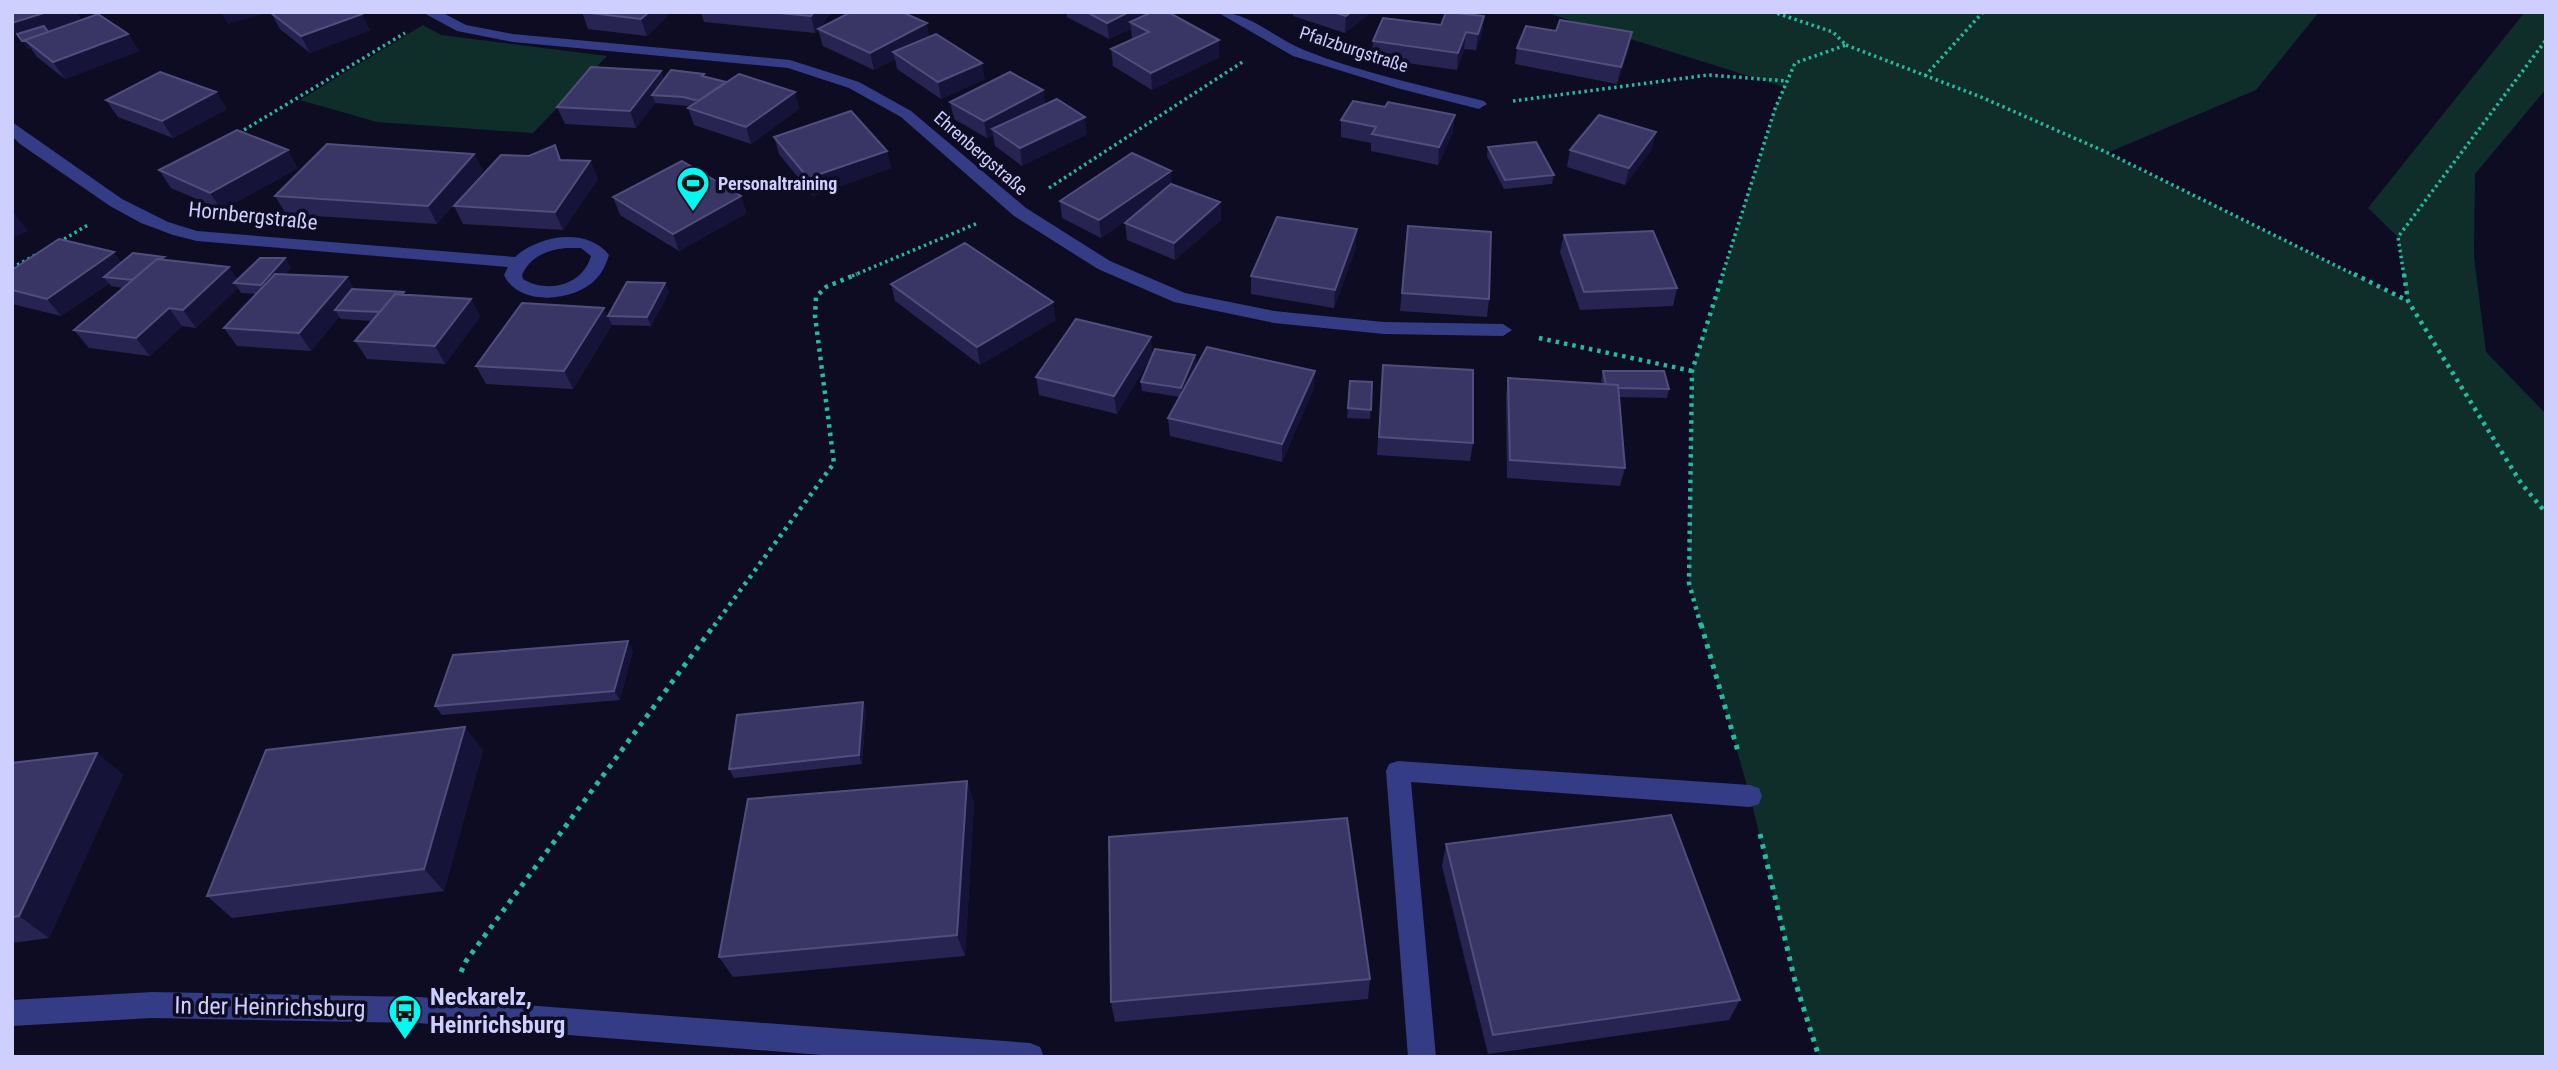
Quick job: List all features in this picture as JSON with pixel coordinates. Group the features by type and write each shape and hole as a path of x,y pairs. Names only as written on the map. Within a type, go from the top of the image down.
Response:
{"street":[{"name":"Pfalzburgstraße","path":"1224,12 1298,53 1479,104"},
{"name":"Ehrenbergstraße","path":"431,14 462,28 513,38 790,64 855,85 906,114 1014,208 1104,265 1180,298 1286,319 1384,328 1503,330"},
{"name":"Hornbergstraße","path":"12,127 27,142 120,206 167,230 197,236 520,262"},
{"path":"1422,1057 1398,771 1750,796"},
{"name":"In der Heinrichsburg","path":"12,1013 152,1005 444,1011 1030,1057"}],"path":[{"path":"1773,12 1833,33 1846,45 1926,75 2106,152 2407,301"},
{"path":"1926,75 1983,12"},
{"path":"236,135 431,14"},
{"path":"2546,40 2398,237 2407,301 2521,483 2546,513"},
{"path":"1059,183 1274,42"},
{"path":"1819,1057 1796,981 1750,796 1689,583 1692,371 1775,109 1795,63 1846,45"},
{"path":"1479,104 1708,75 1787,81"},
{"path":"12,268 120,206"},
{"path":"444,1011 466,961 834,463 815,316 816,297 826,287 1014,208"},
{"path":"1503,330 1692,371"}],"green space":[{"path":"1544,12 2319,12 2256,90 2107,153 2407,301 2398,237 2368,208 2525,12 2546,12 2546,89 2475,174 2474,257 2486,352 2546,414 2546,1057 1819,1057 1795,981 1750,796 1689,583 1692,371 1784,87"},
{"path":"423,25 441,35 607,56 533,133 377,122 300,100"}],"building":[{"path":"12,12 47,12 12,23"},
{"path":"272,12 360,12 362,14 301,36"},
{"path":"582,12 649,12 641,19"},
{"path":"769,12 814,12 811,16"},
{"path":"851,12 902,12 927,23 870,53 818,29"},
{"path":"1087,12 1129,12 1107,23"},
{"path":"1152,12 1168,12 1219,40 1151,73 1111,49 1149,32 1130,22"},
{"path":"1333,12 1351,12 1346,16"},
{"path":"1446,12 1484,16 1478,34 1466,32 1458,53 1373,41 1383,18 1441,25"},
{"path":"98,14 128,34 53,62 25,40"},
{"path":"1560,20 1632,32 1621,67 1517,48 1526,26 1556,31"},
{"path":"44,26 48,32 22,41 17,34"},
{"path":"936,34 982,63 938,82 893,52"},
{"path":"591,67 661,71 630,111 557,107"},
{"path":"671,70 704,74 702,76 726,82 698,101 684,97 652,95"},
{"path":"160,72 216,92 162,121 106,100"},
{"path":"1010,72 1043,90 984,121 950,102"},
{"path":"739,74 795,92 746,127 688,108"},
{"path":"1057,99 1085,117 1020,148 992,129"},
{"path":"1353,101 1385,107 1388,102 1455,115 1439,147 1372,134 1376,127 1341,120"},
{"path":"851,111 887,151 808,178 774,137"},
{"path":"1599,115 1656,132 1629,168 1570,150"},
{"path":"237,130 288,150 210,193 159,170"},
{"path":"1536,142 1554,175 1505,180 1488,147"},
{"path":"327,144 474,154 428,206 275,196"},
{"path":"555,145 560,160 590,161 555,212 454,206 501,155 529,156"},
{"path":"1132,153 1171,171 1099,220 1060,201"},
{"path":"682,161 741,196 673,234 613,197"},
{"path":"1171,184 1220,202 1174,243 1125,223"},
{"path":"1277,217 1357,229 1335,290 1251,276"},
{"path":"1408,226 1491,232 1489,299 1402,293"},
{"path":"1653,231 1677,288 1584,292 1564,235"},
{"path":"59,239 114,252 47,299 12,290 12,270"},
{"path":"965,243 1053,302 977,347 891,284"},
{"path":"133,253 164,257 157,259 132,280 104,277"},
{"path":"260,258 285,258 261,285 234,283"},
{"path":"157,259 229,267 183,310 169,308 136,338 74,330"},
{"path":"275,274 347,277 299,333 224,328"},
{"path":"627,282 665,283 647,317 608,316"},
{"path":"352,289 404,292 402,295 395,294 380,312 335,310"},
{"path":"395,294 471,299 435,346 355,341"},
{"path":"522,303 604,308 564,371 476,366"},
{"path":"1076,319 1151,337 1114,396 1036,377"},
{"path":"1207,347 1315,371 1282,444 1168,418"},
{"path":"1155,349 1195,355 1181,388 1141,382"},
{"path":"1383,365 1473,370 1473,443 1379,437"},
{"path":"1603,371 1664,371 1669,389 1618,388 1618,385 1606,385"},
{"path":"1508,378 1618,385 1625,468 1510,460"},
{"path":"1350,381 1372,382 1371,410 1348,408"},
{"path":"628,641 614,691 435,706 453,655"},
{"path":"863,702 859,755 729,769 737,715"},
{"path":"465,727 424,869 207,896 266,750"},
{"path":"97,753 19,916 12,917 12,763"},
{"path":"967,781 957,935 719,957 748,799"},
{"path":"1671,815 1740,1000 1493,1035 1446,844"},
{"path":"1347,818 1370,979 1111,1002 1109,837"}],"place":[{"name":"Personaltraining","path":"693,213"},
{"name":"Neckarelz, Heinrichsburg","path":"405,1041"}]}
